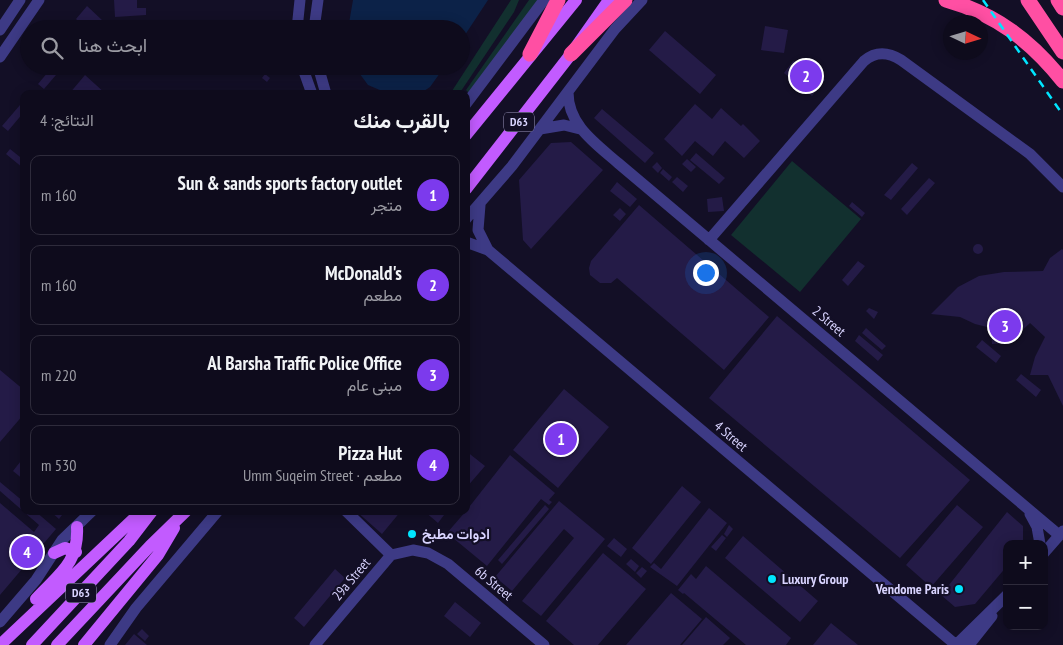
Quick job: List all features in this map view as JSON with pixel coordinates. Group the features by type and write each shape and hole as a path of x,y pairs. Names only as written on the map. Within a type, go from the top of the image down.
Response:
{"highway":[{"path":"530,54 558,0"},
{"path":"571,54 625,0"},
{"path":"946,0 981,12 1016,32 1041,55 1063,81"},
{"path":"1028,0 1063,52"},
{"path":"1058,0 1063,8"}],"main road":[{"name":"D63","path":"470,130 530,54 576,0"},
{"name":"D63","path":"470,183 571,54 609,0"},
{"path":"0,645 138,515"},
{"name":"D63","path":"32,645 129,541 149,515"},
{"name":"D63","path":"57,645 142,555 183,515"},
{"path":"84,645 158,555 178,522"},
{"path":"15,631 25,612 70,562 76,552 78,527"},
{"path":"54,553 65,548 76,552"}],"street":[{"path":"0,30 20,0"},
{"path":"25,20 39,0"},
{"path":"298,20 299,0 317,3 315,20"},
{"path":"470,99 544,0"},
{"path":"470,215 540,128 615,29 642,0"},
{"path":"0,57 20,28"},
{"path":"709,240 864,61 880,54 888,54 901,60 1030,154 1063,187"},
{"path":"305,75 311,90"},
{"path":"321,75 325,90"},
{"name":"2 Street","path":"568,92 571,112 580,129 1025,506 1061,533"},
{"path":"540,128 564,125 580,129"},
{"name":"4 Street","path":"480,204 478,230 488,250"},
{"name":"4 Street","path":"470,243 488,250 956,645"},
{"path":"1025,506 1037,526 1039,540"},
{"path":"0,622 26,593 62,540 78,527 88,515"},
{"path":"110,645 136,608 215,515"},
{"path":"350,515 391,555"},
{"path":"1048,548 1061,533"},
{"name":"29a Street","path":"315,645 391,555 421,550"},
{"name":"6b Street","path":"421,550 448,564 544,645"},
{"path":"956,645 984,615 1003,599"},
{"path":"969,645 989,620 996,607"}],"green space":[{"path":"511,0 519,0 514,12 462,90 453,90 462,75 470,75 470,63"},
{"path":"529,0 540,0 470,92 470,90 466,90"},
{"path":"792,161 861,219 800,292 731,235"}],"water":[{"path":"353,0 488,0 470,27 470,20 350,20"},
{"path":"361,75 439,75 426,90 380,90 368,85"}],"building":[{"path":"114,0 137,0 137,8 146,8 146,15 115,17"},
{"path":"87,6 102,20 77,20"},
{"path":"765,26 788,30 784,53 761,50"},
{"path":"665,31 716,75 700,94 649,50"},
{"path":"793,61 807,62 825,80 812,96 784,73"},
{"path":"46,75 56,75 44,89 38,84"},
{"path":"85,75 102,90 72,90"},
{"path":"266,75 270,78 267,82 262,78"},
{"path":"695,104 712,119 721,108 741,126 743,124 760,141 744,158 725,141 713,156 695,141 682,156 664,139"},
{"path":"20,105 20,117 8,131 2,126"},
{"path":"602,109 654,153 645,163 594,118"},
{"path":"571,142 603,170 531,249 523,240 519,180 551,143"},
{"path":"10,149 20,157 20,166 6,154"},
{"path":"696,153 725,178 719,184 690,160"},
{"path":"687,159 696,167 691,172 682,164"},
{"path":"657,162 662,168 658,173 652,167"},
{"path":"912,163 918,168 891,200 884,195"},
{"path":"663,169 672,177 669,181 660,173"},
{"path":"677,177 688,186 683,192 672,182"},
{"path":"929,178 935,183 907,215 901,209"},
{"path":"617,182 637,199 630,207 610,191"},
{"path":"722,197 724,211 708,212 707,199"},
{"path":"852,202 865,213 862,217 849,206"},
{"path":"639,205 769,317 724,370 617,278 611,283 600,283 590,275 591,261"},
{"path":"620,208 626,214 620,221 613,215"},
{"path":"978,244 983,249 978,254 973,249"},
{"path":"1062,249 1063,406 1048,375 1030,375 1035,357 1045,337 1030,323 1009,343 992,344 991,328 975,324 960,317 931,314 958,287 979,276 1004,272 1043,271 1050,258"},
{"path":"858,261 865,266 848,286 842,280"},
{"path":"869,308 878,312 874,319 866,311"},
{"path":"777,316 970,480 900,558 709,398"},
{"path":"866,328 886,346 882,350 862,333"},
{"path":"859,335 883,355 878,361 855,341"},
{"path":"982,340 1001,356 996,363 976,347"},
{"path":"0,370 20,387 20,419 0,442"},
{"path":"1021,374 1041,390 1036,397 1016,380"},
{"path":"564,389 609,427 558,488 513,450"},
{"path":"470,454 485,466 470,483"},
{"path":"510,455 555,493 549,500 552,502 549,505 541,499 487,566 447,533 463,515 470,515 470,506"},
{"path":"20,462 20,477 13,471"},
{"path":"0,482 20,499 20,508 0,491"},
{"path":"682,486 701,502 651,564 632,548"},
{"path":"559,501 605,539 541,616 522,601 574,538 564,529 512,591 495,577"},
{"path":"0,503 34,532 39,525 28,515 40,515 56,529 0,595"},
{"path":"545,505 549,509 502,564 498,560"},
{"path":"957,505 983,527 931,587 906,565"},
{"path":"709,508 727,523 677,586 650,567 654,563 661,569"},
{"path":"1007,512 1023,526 1023,540 1003,540 1003,571 975,604 955,607 941,595"},
{"path":"361,515 398,515 382,534"},
{"path":"429,515 444,515 438,523"},
{"path":"729,525 733,529 727,537 724,534"},
{"path":"722,535 726,538 716,551 711,547"},
{"name":"Luxury Group","path":"743,536 818,601 800,622 725,558"},
{"path":"614,538 627,549 621,557 607,546"},
{"path":"603,553 646,589 598,645 574,645 546,621"},
{"path":"631,559 639,566 635,572 626,564"},
{"path":"706,566 791,638 786,645 746,645 678,590 691,574 696,579"},
{"path":"642,567 647,571 641,578 636,573"},
{"path":"335,569 345,578 304,627 294,618"},
{"path":"671,593 702,619 680,645 626,645"},
{"path":"455,602 481,623 470,637 444,616"},
{"path":"706,617 730,638 723,645 682,645"},
{"path":"831,623 858,645 813,645"},
{"path":"142,629 149,636 145,641 137,634"},
{"path":"134,634 147,645 125,645"}],"railway":[{"path":"983,0 1063,115"}],"place":[{"name":"McDonald's","path":"806,76"},
{"name":"Al Barsha Traffic Police Office","path":"1005,326"},
{"name":"Sun & sands sports factory outlet","path":"561,439"},
{"name":"ادوات مطبخ","path":"412,534"},
{"name":"Pizza Hut","path":"27,552"},
{"name":"Luxury Group","path":"772,579"},
{"name":"Vendome Paris","path":"959,589"}]}
